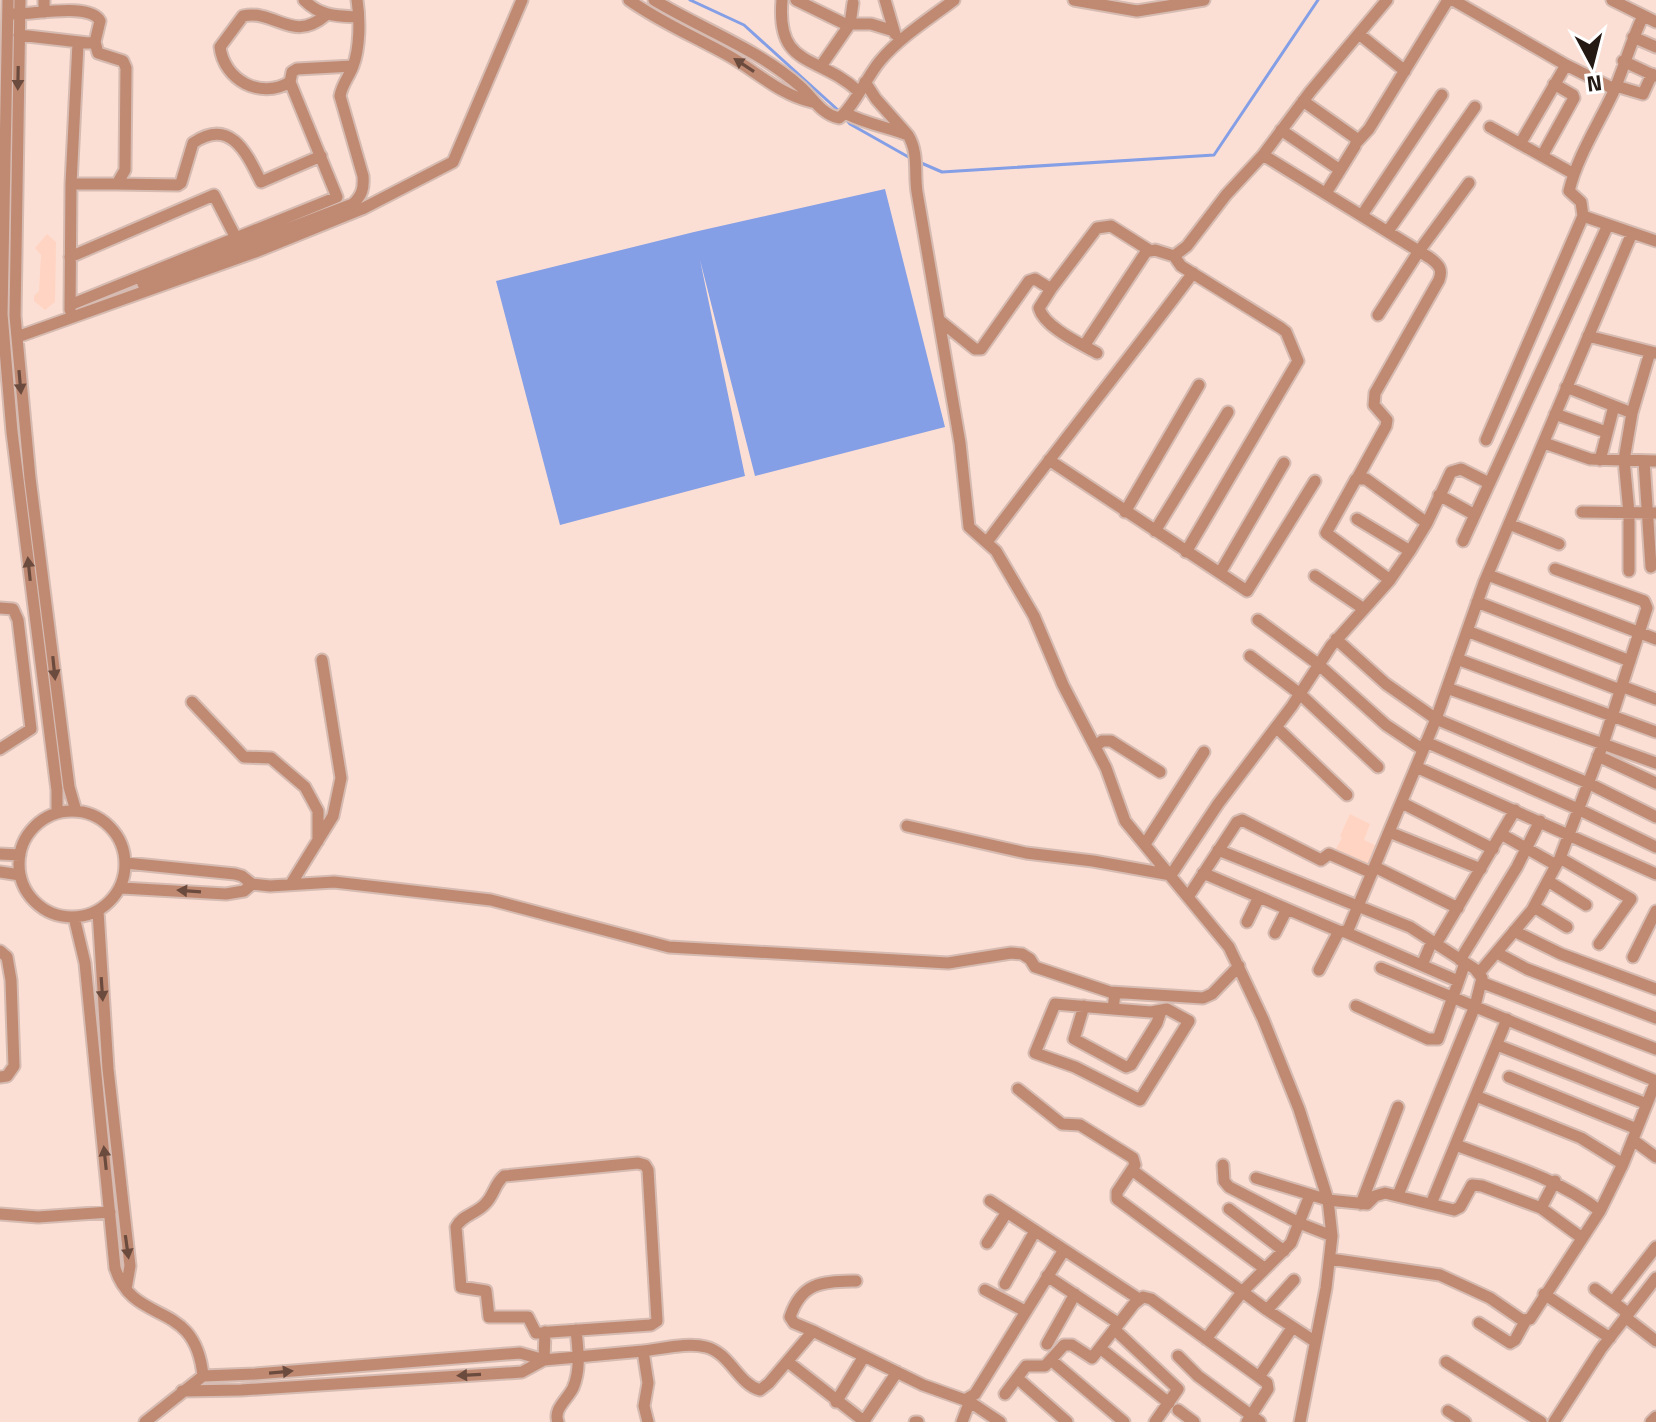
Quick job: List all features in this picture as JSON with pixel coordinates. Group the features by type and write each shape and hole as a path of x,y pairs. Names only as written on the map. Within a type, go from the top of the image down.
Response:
{"street":[{"path":"1,0 19,35 7,324 69,787 76,811"},
{"path":"8,0 10,14 2,68 8,401 57,790 57,813"},
{"path":"10,14 20,0"},
{"path":"304,0 326,15 357,17"},
{"path":"70,309 353,204 361,196 363,176 340,96 353,66 357,41 357,0"},
{"path":"7,324 271,246 362,209 453,162 522,0"},
{"path":"629,0 667,26 730,56 791,96 812,102"},
{"path":"654,0 752,53 802,89 812,102 830,115 887,127 908,135"},
{"path":"782,0 784,38 798,55 862,86 915,146 915,163 962,454 969,527 987,542 1034,616 1063,685 1095,747 1125,821 1217,929 1239,966 1299,1109 1328,1200 1332,1236 1300,1422"},
{"path":"796,0 846,24 871,24 896,37"},
{"path":"885,0 896,37"},
{"path":"843,116 896,37 954,0"},
{"path":"1074,0 1137,11 1204,0"},
{"path":"1174,256 1187,246 1226,195 1263,155 1303,101 1387,0"},
{"path":"1326,193 1450,0 1566,65 1615,87 1643,94 1654,75 1623,61"},
{"path":"1612,0 1656,22"},
{"path":"821,66 846,24 853,3"},
{"path":"10,14 44,6 86,6 98,16 100,21 95,42 98,53 123,61 126,68 125,170 117,184"},
{"path":"290,82 273,87 248,87 241,83 225,67 221,52 223,41 243,16 263,15 283,26 295,26 316,23 326,15"},
{"path":"1486,440 1583,216 1581,202 1569,191 1574,174 1615,87 1643,16"},
{"path":"1359,34 1405,71"},
{"path":"19,35 78,43 95,42"},
{"path":"1633,37 1656,47"},
{"path":"70,309 71,184 78,43"},
{"path":"1520,144 1566,65"},
{"path":"7,324 39,324 337,197 290,82 292,72 297,69 353,66"},
{"path":"1542,156 1574,98 1554,84"},
{"path":"1362,215 1442,95"},
{"path":"1303,101 1354,136 1357,142"},
{"path":"1388,231 1475,107"},
{"path":"1490,127 1574,174"},
{"path":"1281,130 1340,170"},
{"path":"71,184 178,185 193,143 211,134 223,136 244,147 261,182 321,156"},
{"path":"1263,155 1419,251 1440,267 1442,273 1375,393 1374,405 1387,420 1326,533 1390,580"},
{"path":"1378,315 1419,251 1469,183"},
{"path":"70,257 214,195 236,238"},
{"path":"1583,216 1656,241"},
{"path":"1097,353 1064,334 1039,312 1051,289 1102,225 1111,226 1149,250 1174,256 1181,266 1286,332 1298,361 1186,552"},
{"path":"1463,541 1608,225"},
{"path":"1319,970 1358,906 1402,803 1436,719 1477,602 1632,233"},
{"path":"1084,346 1149,250"},
{"path":"987,542 1193,273"},
{"path":"939,320 975,349 981,349 1029,281 1035,279 1051,289"},
{"path":"1588,336 1653,352 1632,413 1624,460 1629,513 1629,571"},
{"path":"1125,512 1199,385"},
{"path":"1566,387 1632,413"},
{"path":"1600,460 1614,406"},
{"path":"1155,531 1228,412"},
{"path":"1555,414 1606,432"},
{"path":"1544,443 1600,460 1650,461 1651,567"},
{"path":"1049,460 1247,591 1315,481"},
{"path":"1220,573 1284,463"},
{"path":"1171,875 1336,639 1390,580 1427,523 1455,468 1489,483"},
{"path":"1358,477 1366,479 1427,523"},
{"path":"1439,495 1475,515"},
{"path":"1582,512 1652,513"},
{"path":"1357,519 1410,551"},
{"path":"1509,524 1559,544"},
{"path":"1398,1195 1475,1006 1481,978 1534,907 1558,862 1652,604 1555,569"},
{"path":"1488,575 1656,639"},
{"path":"1315,576 1364,609"},
{"path":"1477,602 1630,661"},
{"path":"0,608 13,609 16,613 31,729 0,749"},
{"path":"1258,620 1318,664 1386,725 1424,745 1578,809 1656,847"},
{"path":"36,629 50,629"},
{"path":"1467,631 1656,699"},
{"path":"1336,639 1386,684 1436,719 1588,783 1656,817"},
{"path":"23,657 39,655"},
{"path":"1250,656 1300,694 1378,767"},
{"path":"1457,659 1656,732"},
{"path":"291,884 333,816 341,778 322,660"},
{"path":"1447,688 1656,763"},
{"path":"192,702 244,757 271,758 305,787 318,811 318,842"},
{"path":"1276,727 1347,795"},
{"path":"1095,747 1102,741 1111,741 1160,772"},
{"path":"1145,844 1204,752"},
{"path":"1598,756 1656,783"},
{"path":"1416,767 1656,874"},
{"path":"1402,803 1493,849"},
{"path":"1422,965 1515,810"},
{"path":"76,811 101,819 111,827 124,849 126,863 122,888 98,911 61,917 39,906 30,897 20,875 20,855 30,832 47,817 57,813 76,811"},
{"path":"1188,897 1237,822 1242,820 1321,860 1329,854 1458,908"},
{"path":"1356,1006 1434,1040 1440,1036 1463,962 1540,821"},
{"path":"907,826 1026,853 1171,875"},
{"path":"1389,832 1481,869"},
{"path":"1501,834 1631,899 1599,944"},
{"path":"1218,850 1410,927 1463,962 1481,978 1656,1049"},
{"path":"0,854 20,855"},
{"path":"126,863 235,874 252,884 334,882 491,900 669,947 948,963 1022,954 1035,967 1115,993 1203,998 1212,994 1239,966"},
{"path":"0,872 20,875"},
{"path":"1203,873 1458,981"},
{"path":"1548,881 1586,905"},
{"path":"122,888 226,894 244,891 252,884"},
{"path":"1247,922 1259,897"},
{"path":"1534,907 1567,927"},
{"path":"1275,933 1287,909"},
{"path":"98,911 115,1268 126,1289 143,1306 184,1327 201,1354 203,1376"},
{"path":"1633,957 1656,911"},
{"path":"74,917 85,963 113,1204"},
{"path":"1514,931 1561,954 1656,989"},
{"path":"0,951 7,957 11,980 14,1066 7,1076 0,1077"},
{"path":"1497,953 1552,980 1656,1018"},
{"path":"85,963 101,962"},
{"path":"1381,968 1656,1081 1623,1164 1600,1211 1515,1340 1510,1343 1479,1323"},
{"path":"1113,1009 1115,993"},
{"path":"1055,1004 1084,1006 1151,1012 1167,1009 1189,1021 1140,1100 1075,1067 1035,1053 1055,1004"},
{"path":"1084,1006 1074,1039 1126,1067 1131,1065 1161,1011"},
{"path":"1431,1204 1507,1019"},
{"path":"1497,1045 1647,1104"},
{"path":"1509,1077 1635,1135 1655,1155"},
{"path":"1018,1089 1062,1124 1080,1125 1133,1158 1135,1165 1117,1192 1117,1199 1314,1341"},
{"path":"1476,1096 1570,1133 1623,1164"},
{"path":"1361,1204 1398,1107"},
{"path":"1456,1145 1555,1181 1600,1211"},
{"path":"638,1163 645,1165 648,1170 657,1321 651,1325 545,1332 534,1332 528,1317 522,1315 489,1317 486,1291 461,1287 456,1227 461,1219 487,1203 504,1176 638,1163"},
{"path":"1223,1165 1224,1181 1229,1187 1299,1223 1332,1236"},
{"path":"1132,1170 1264,1268"},
{"path":"1256,1178 1328,1200 1361,1204 1370,1202 1379,1193 1457,1210 1469,1188 1477,1185 1541,1208 1582,1238"},
{"path":"1541,1208 1555,1181"},
{"path":"1206,1339 1243,1291 1291,1243 1310,1195"},
{"path":"990,1201 1139,1299"},
{"path":"0,1214 38,1217 113,1204"},
{"path":"1229,1209 1284,1251"},
{"path":"987,1243 1007,1212"},
{"path":"1005,1284 1035,1231"},
{"path":"1613,1302 1656,1247"},
{"path":"965,1421 971,1400 1064,1250"},
{"path":"1330,1259 1440,1275 1459,1282 1526,1320"},
{"path":"1047,1276 1116,1326 1176,1385 1174,1406 1155,1422"},
{"path":"1554,1422 1610,1338 1656,1278"},
{"path":"1267,1310 1294,1280"},
{"path":"856,1281 817,1283 802,1294 790,1317 794,1323 863,1358 957,1399 971,1400 1000,1422"},
{"path":"1595,1289 1656,1341"},
{"path":"985,1290 1025,1311"},
{"path":"1047,1344 1075,1294"},
{"path":"1544,1294 1610,1338"},
{"path":"1005,1394 1026,1366 1042,1368 1064,1345 1068,1344 1092,1358 1143,1297 1151,1299 1267,1383 1268,1389 1252,1420 1178,1356"},
{"path":"1259,1377 1292,1328"},
{"path":"558,1422 558,1410 573,1387 579,1356 576,1330"},
{"path":"182,1391 522,1372 544,1360 706,1347 719,1353 752,1387 760,1390 813,1331"},
{"path":"544,1360 545,1332"},
{"path":"1100,1348 1194,1422"},
{"path":"643,1351 648,1383 644,1406 648,1422"},
{"path":"145,1422 203,1376 520,1353 544,1360"},
{"path":"836,1402 863,1358"},
{"path":"1051,1360 1124,1422"},
{"path":"788,1362 836,1402 865,1421 897,1372"},
{"path":"1446,1362 1541,1422"},
{"path":"1017,1378 1067,1422"},
{"path":"1448,1411 1465,1422"},
{"path":"1651,1422 1656,1417"}],"shaded area":[{"path":"47,234 56,242 55,302 45,310 34,301 39,291 41,255 35,248"},
{"path":"1350,814 1370,824 1364,840 1379,847 1368,869 1333,854"}],"water":[{"path":"885,189 945,427 755,476 700,260 745,476 560,525 496,281"}],"waterway":[{"path":"690,0 744,25 839,111"},
{"path":"919,162 942,172 1214,155 1318,0"},
{"path":"844,117 850,124 912,159"}]}
